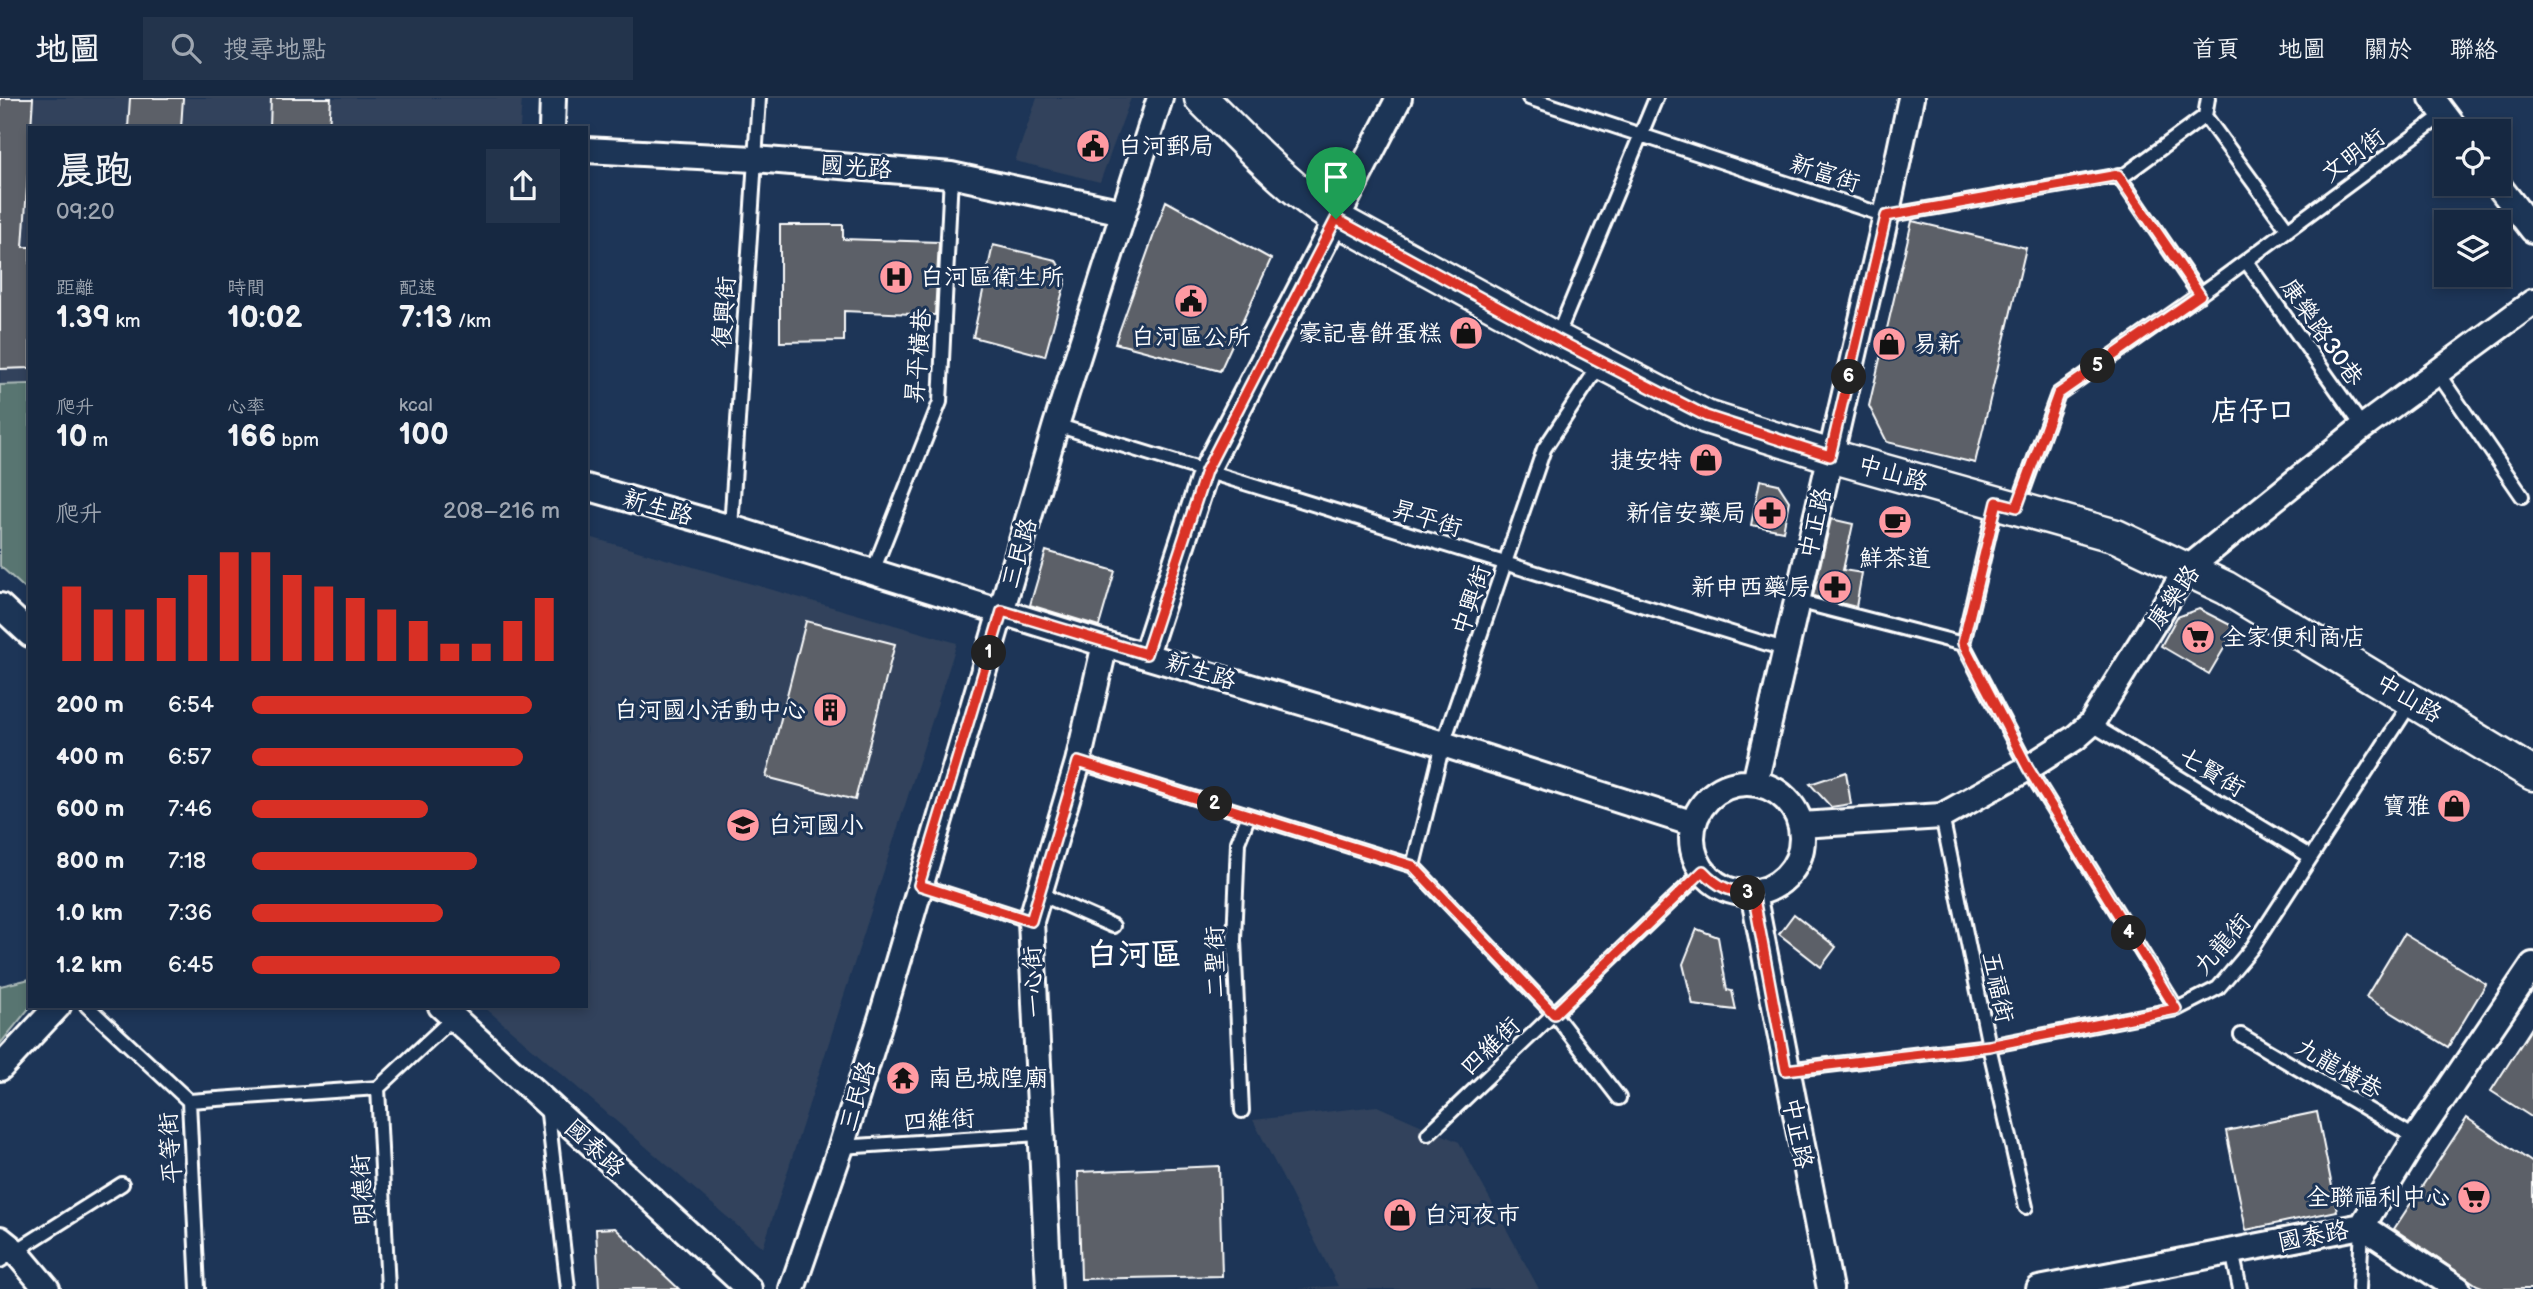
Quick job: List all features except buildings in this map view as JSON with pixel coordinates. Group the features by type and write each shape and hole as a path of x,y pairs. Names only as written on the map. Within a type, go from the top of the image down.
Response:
{"street":[{"path":"552,126 553,98"},
{"name":"三民路","path":"792,1289 841,1147 885,1006 1056,425 1160,98"},
{"name":"中山路","path":"1201,98 1279,177 1336,219 1556,339 1706,416 1830,456 2116,536 2226,588 2533,774"},
{"path":"1146,654 1206,471 1399,98"},
{"name":"中正路","path":"1755,783 1911,98"},
{"name":"國光路","path":"588,150 951,174 1123,212"},
{"path":"2506,196 2533,230"},
{"name":"康樂路","path":"1801,825 1942,816 2028,768 2075,738 2091,724 2186,569 2362,427 2533,302"},
{"name":"新生路","path":"588,488 731,528 1443,744 1694,824"},
{"path":"0,606 28,632"},
{"name":"一心街","path":"1049,1289 1031,921 1037,893 1078,762 1105,643"},
{"path":"1755,783 1771,788 1784,797 1795,810 1801,825 1802,841 1792,870 1781,881 1768,890 1739,893 1713,882 1703,871 1695,857 1692,841 1694,824 1700,809 1717,793 1739,784 1755,783"},
{"name":"中正路","path":"1753,893 1830,1289"},
{"name":"國泰路","path":"2039,1289 2362,1226 2416,1138 2522,991 2533,965"},
{"path":"0,1068 56,1008"},
{"name":"國泰路","path":"448,1012 749,1289"},
{"path":"2362,1226 2458,1289"},
{"path":"5,1250 47,1289"}],"lane":[{"name":"復興街","path":"731,528 759,98"},
{"name":"新富街","path":"1529,98 1886,216 2126,174 2205,116"},
{"path":"1556,339 1656,98"},
{"path":"2208,98 2205,116 2288,230"},
{"name":"文明街","path":"1963,643 2007,505 2058,394 2200,295 2444,114"},
{"name":"昇平橫巷","path":"873,571 940,402 951,174"},
{"path":"2118,175 2200,295"},
{"name":"康樂路30巷","path":"2246,261 2362,427"},
{"name":"中興街","path":"1413,866 1443,744 1544,449 1602,362"},
{"path":"2437,372 2522,496"},
{"name":"昇平街","path":"1056,425 1787,650"},
{"path":"1797,601 1963,643 2028,768 2176,1009"},
{"name":"九龍街","path":"1786,1070 1989,1046 2176,1009 2218,988 2252,948 2412,700"},
{"name":"七賢街","path":"2091,724 2311,856"},
{"path":"1078,762 1413,866 1554,1014 1619,1098"},
{"name":"二聖街","path":"1242,1111 1234,940 1238,842 1250,815"},
{"name":"五福街","path":"1942,816 1989,1046 2026,1207"},
{"name":"四維街","path":"1428,1134 1703,871"},
{"path":"919,885 1031,921"},
{"path":"1037,893 1113,926"},
{"name":"平等街","path":"89,1008 189,1101 198,1289"},
{"path":"189,1101 378,1088 448,1012"},
{"name":"九龍橫巷","path":"2241,1035 2416,1138"},
{"name":"明德街","path":"378,1088 388,1289"},
{"path":"547,1103 568,1289"},
{"name":"四維街","path":"841,1147 1040,1134"},
{"path":"5,1250 122,1184"},
{"path":"2358,1289 2362,1226"},
{"path":"2232,1251 2240,1289"}],"shaded area":[{"path":"0,98 522,98 520,126 28,126 28,384 0,385"},
{"path":"1037,98 1131,98 1100,182 1015,161"},
{"name":"白河國小","path":"588,537 957,643 763,1248 485,1008 588,1008"},
{"name":"白河夜市","path":"1377,1106 1459,1142 1539,1289 1297,1289 1338,1286 1253,1120"}],"green space":[{"path":"28,384 28,591 0,566 0,385"},
{"path":"28,979 29,1008 0,1044 0,986"}],"place":[{"name":"白河郵局","path":"1093,146"},
{"name":"白河區衛生所","path":"896,277"},
{"name":"白河區公所","path":"1191,301"},
{"name":"豪記喜餅蛋糕","path":"1466,333"},
{"name":"易新","path":"1889,344"},
{"name":"捷安特","path":"1706,460"},
{"name":"新信安藥局","path":"1770,513"},
{"name":"鮮茶道","path":"1895,522"},
{"name":"新申西藥房","path":"1835,587"},
{"name":"全家便利商店","path":"2198,637"},
{"name":"白河國小活動中心","path":"830,710"},
{"name":"寶雅","path":"2454,806"},
{"name":"白河國小","path":"743,825"},
{"name":"南邑城隍廟","path":"903,1078"},
{"name":"全聯福利中心","path":"2474,1197"},
{"name":"白河夜市","path":"1400,1215"}],"district":[{"name":"店仔口","path":"2253,410"},
{"name":"白河區","path":"1134,954"}],"route":[{"path":"2118,175 2200,295 2058,394 2017,507 1997,502 1963,643 2028,768 2176,1009 1989,1046 1786,1070 1753,893 1725,889 1713,882 1703,871 1554,1014 1413,866 1078,762 1037,893 1031,921 919,885 1002,611 1146,654 1206,471 1336,219 1556,339 1706,416 1830,456 1886,216 2118,175"}]}
